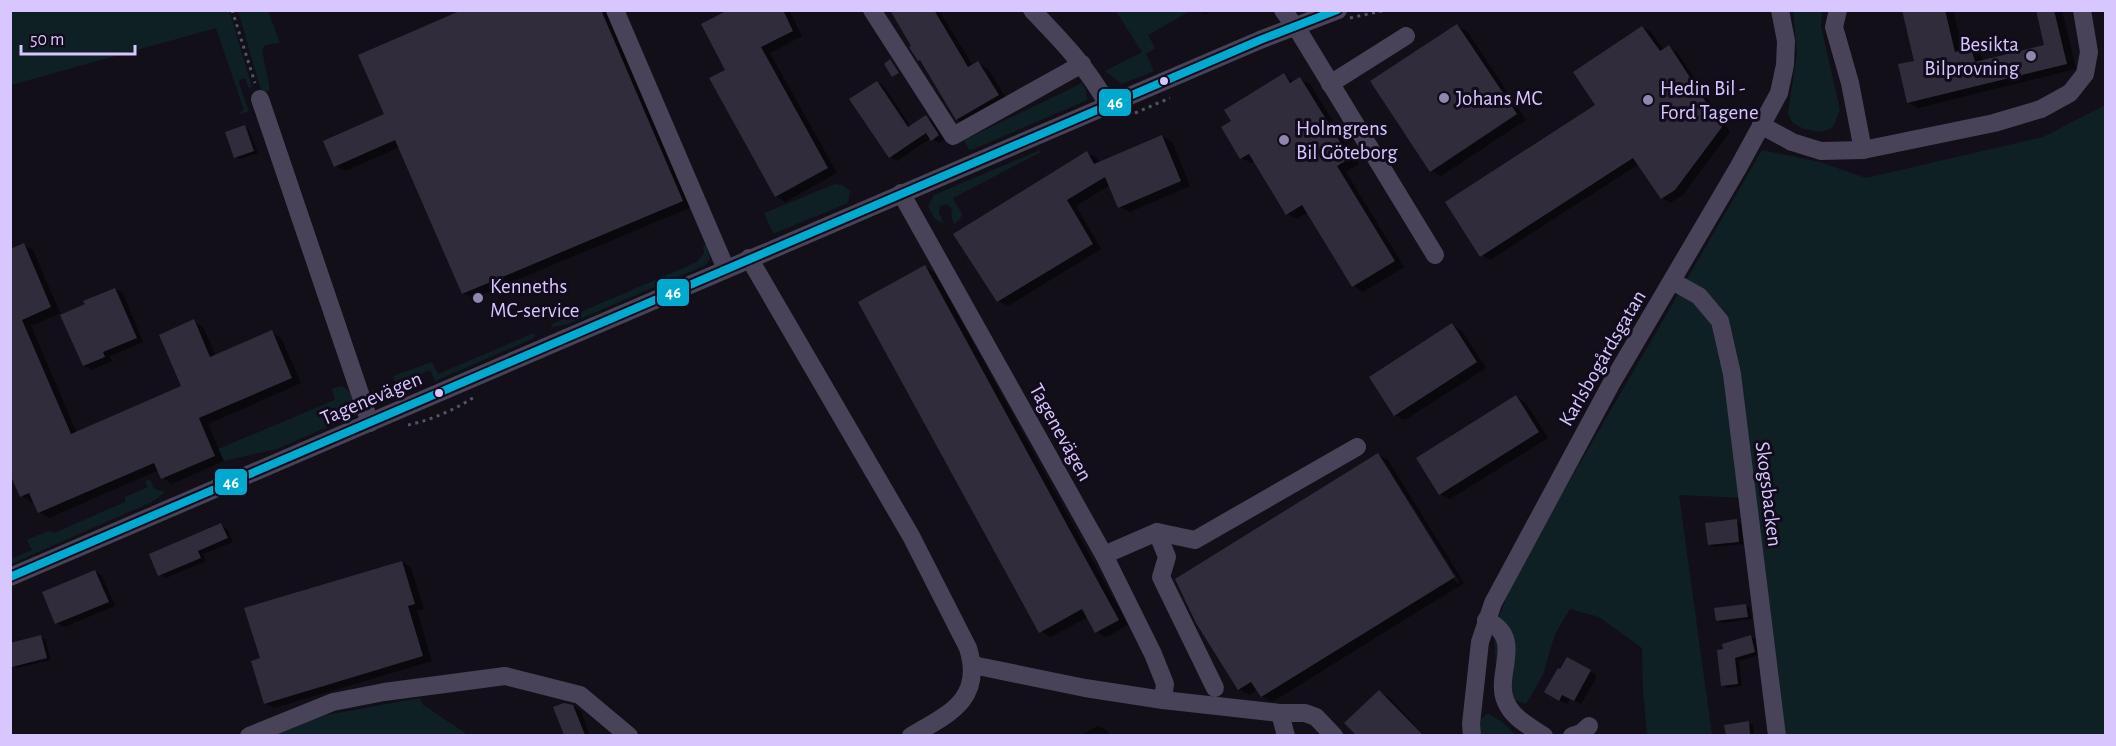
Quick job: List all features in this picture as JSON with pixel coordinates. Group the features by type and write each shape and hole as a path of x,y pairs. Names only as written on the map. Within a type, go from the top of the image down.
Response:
{"street":[{"path":"615,10 726,269"},
{"path":"872,10 953,136 1082,63"},
{"path":"1032,10 1082,63 1108,105"},
{"path":"1283,10 1435,255"},
{"name":"Tagenevägen","path":"10,577 901,193 1260,40 1338,10"},
{"name":"Karlsbogårdsgatan","path":"1472,735 1471,724 1479,642 1493,603 1606,394 1779,93 1785,65 1786,41 1780,10"},
{"path":"1838,10 1834,27 1850,83 1863,150"},
{"path":"1761,125 1792,142 1821,151 1863,150 1994,123 2041,109 2070,93 2085,74 2090,52 2082,10"},
{"path":"1330,84 1406,36"},
{"path":"260,99 370,423"},
{"name":"Tagenevägen","path":"901,193 1104,555 1153,654 1165,684 1163,700"},
{"path":"749,258 911,536 968,648 973,665 972,685 962,701 942,718 911,735"},
{"name":"Skogsbacken","path":"1672,280 1699,296 1720,321 1730,363 1777,735"},
{"path":"1104,555 1157,532 1195,540 1357,447"},
{"path":"1157,532 1167,557 1161,577 1215,688"},
{"path":"1486,620 1501,629 1507,643 1502,694 1508,708 1544,735"},
{"path":"973,665 1085,688 1163,700 1280,713 1305,713 1316,717 1334,735"},
{"path":"249,735 333,702 384,692 505,676 580,695 629,735"},
{"path":"1280,713 1286,735"},
{"path":"1572,735 1581,733 1589,726"}],"path":[{"path":"232,10 260,99"}],"shaded area":[{"path":"229,10 252,87 249,88 245,78 239,80 249,111 241,114 240,112 244,110 216,28 11,85 11,11"},
{"path":"238,11 268,11 280,43 265,45 262,50 270,90 262,94"},
{"path":"1116,11 1190,11 1148,35 1155,48 1146,54 1154,71 1122,84 1105,71 1142,52"},
{"path":"1793,11 1822,11 1821,26 1840,110 1833,127 1822,132 1804,129 1793,123 1788,113 1797,54"},
{"path":"1082,83 1086,90 1087,100 969,150 964,140"},
{"path":"2105,105 2105,735 1771,735 1743,498 1679,495 1712,735 1647,735 1642,648 1599,617 1570,609 1555,634 1543,675 1526,704 1497,694 1494,630 1516,573 1762,150 1820,162 1866,178 2043,137"},
{"path":"1040,150 1041,152 953,198 962,214 954,224 951,216 952,209 947,204 940,206 939,213 944,224 935,219 928,206 934,195"},
{"path":"835,184 842,185 850,191 848,203 773,233 764,213"},
{"path":"706,244 710,258 706,265 568,324 553,327 550,325 697,262 704,253 703,246"},
{"path":"534,333 535,336 532,339 435,381 430,370 419,375 422,387 386,401 380,400 378,393 397,386 393,376 432,362 438,374"},
{"path":"342,386 349,392 353,405 348,418 277,449 223,461 218,449 335,400 332,389"},
{"path":"150,480 154,489 165,492 152,502 11,564 11,559 32,550 27,540 48,531 54,533 125,502 125,497 148,487 145,481"},
{"path":"420,698 423,705 468,735 268,736 315,717"},
{"path":"1488,713 1504,723 1515,735 1477,736 1480,720"}],"building":[{"path":"462,10 601,10 683,201 462,294 395,140 334,167 323,141 384,114 358,55"},
{"path":"728,10 783,10 793,31 761,47 828,168 775,197 709,78 725,70 701,24"},
{"path":"890,10 934,10 968,67 978,61 999,95 956,120 920,60 918,61 909,47 911,46"},
{"name":"Besikta Bilprovning","path":"1902,10 1945,10 1955,52 1971,47 1975,62 2044,45 2036,10 2054,10 2067,64 1907,103 1898,64 1914,61"},
{"name":"Johans MC","path":"1457,24 1517,114 1430,172 1370,81"},
{"path":"1642,26 1660,51 1669,45 1722,127 1675,190 1661,199 1633,158 1480,257 1445,202 1595,105 1573,72"},
{"path":"890,59 899,73 892,77 884,64"},
{"name":"Holmgrens Bil Göteborg","path":"1284,73 1290,83 1300,77 1350,158 1337,166 1395,261 1352,287 1302,205 1286,215 1249,154 1240,159 1221,127 1231,121 1224,110"},
{"path":"877,81 908,127 926,115 939,135 931,141 926,133 889,158 849,99"},
{"path":"245,125 254,151 234,158 225,132"},
{"path":"1162,135 1181,181 1118,208 1105,177 1067,200 1093,244 997,302 953,234 1087,151 1094,164"},
{"path":"24,243 51,307 22,320 71,434 181,386 159,335 194,319 210,357 272,330 292,378 199,418 215,456 161,479 154,463 38,513 29,493 20,497 10,474 10,249"},
{"path":"925,265 1119,620 1095,633 1082,609 1039,633 858,302"},
{"path":"115,288 137,338 103,352 105,357 83,366 60,315 85,304 83,301"},
{"path":"1452,323 1477,362 1394,416 1369,377"},
{"path":"1516,395 1539,432 1439,495 1416,458"},
{"path":"1378,453 1455,577 1261,697 1251,682 1238,690 1196,623 1175,579"},
{"path":"1737,519 1739,542 1708,545 1705,523"},
{"path":"221,523 228,538 198,551 201,558 158,576 149,554"},
{"path":"402,561 415,604 408,606 423,656 264,704 251,661 260,658 244,608"},
{"path":"95,570 109,602 55,624 42,592"},
{"path":"1746,604 1748,617 1716,621 1714,608"},
{"path":"41,635 47,658 12,667 10,643"},
{"path":"1751,635 1755,652 1735,658 1738,684 1721,686 1717,650 1723,649 1722,644"},
{"path":"1567,657 1591,670 1574,701 1562,695 1559,701 1544,692"},
{"path":"1379,690 1423,735 1356,735 1344,723"},
{"path":"564,703 573,705 585,735 564,735 553,707"},
{"path":"1749,721 1750,735 1726,735 1724,725"}],"transit line":[{"name":"46","path":"10,577 1260,40 1337,10"}],"place":[{"name":"Besikta Bilprovning","path":"2031,56"},
{"name":"Johans MC","path":"1444,98"},
{"name":"Hedin Bil - Ford Tagene","path":"1648,100"},
{"name":"Holmgrens Bil Göteborg","path":"1284,140"},
{"name":"Kenneths MC-service","path":"478,298"}]}
